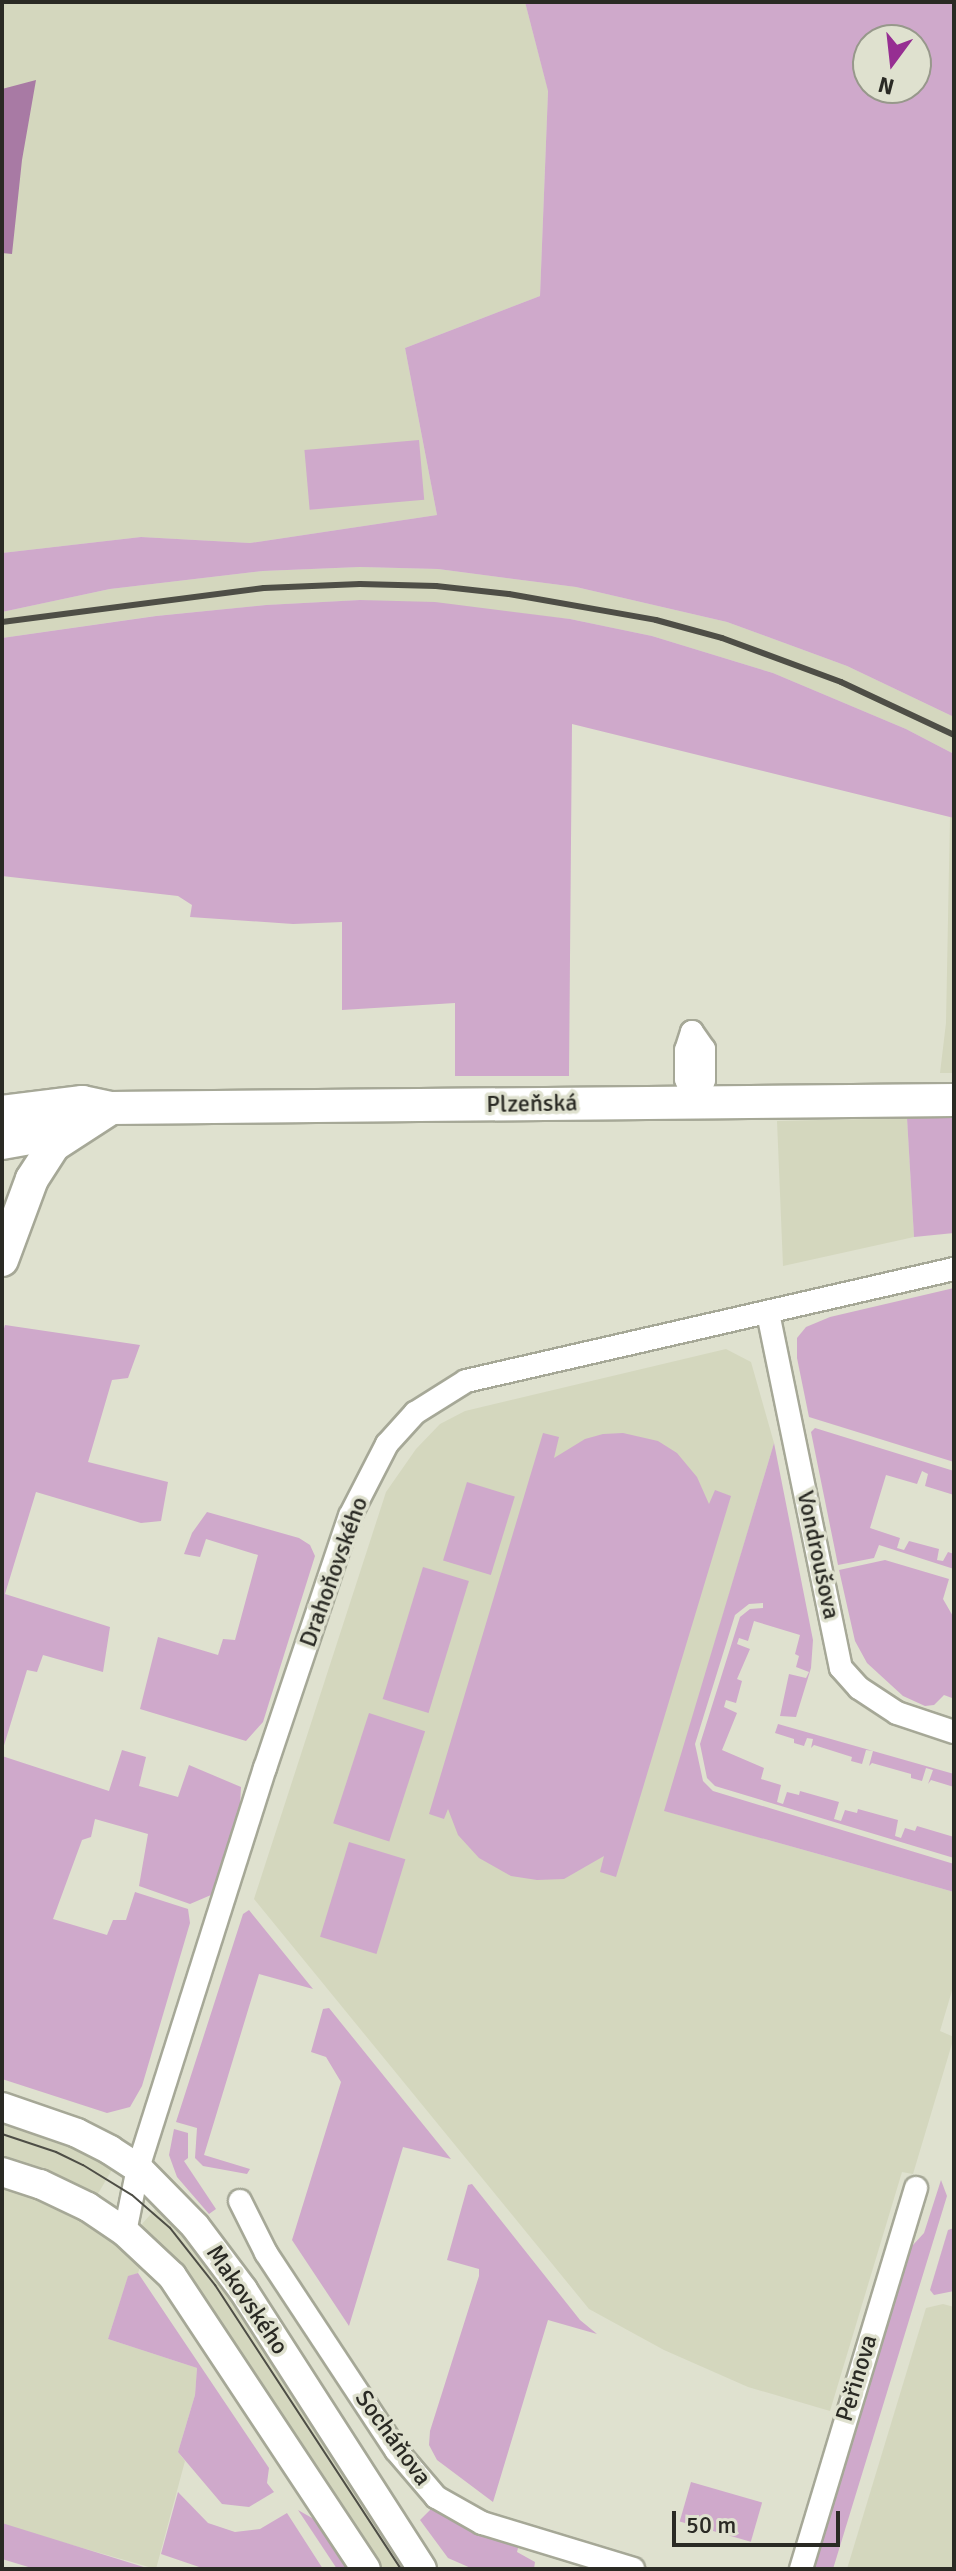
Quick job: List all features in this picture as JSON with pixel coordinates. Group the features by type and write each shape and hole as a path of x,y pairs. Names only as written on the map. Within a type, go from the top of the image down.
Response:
{"main road":[{"name":"Plzeňská","path":"2,1112 82,1102 111,1108 954,1100"},
{"path":"2,1260 43,1161 54,1145 111,1108"},
{"path":"2,1143 78,1129"}],"street":[{"name":"Drahoňovského","path":"125,2232 138,2168 260,1782 350,1516 387,1444 415,1413 466,1381 954,1269"},
{"name":"Vondroušova","path":"768,1313 841,1668 859,1688 897,1713 954,1732"},
{"name":"Makovského","path":"2,2107 77,2133 138,2168 195,2226 243,2290 422,2569"},
{"name":"Makovského","path":"2,2172 88,2207 125,2232 172,2276 366,2569"},
{"name":"Peřinova","path":"801,2569 916,2188"},
{"name":"Socháňova","path":"240,2201 266,2253 396,2450 436,2497 482,2523 633,2569"}],"shaded area":[{"path":"2,2 525,2 548,90 540,296 405,348 437,515 250,543 141,537 2,553"},
{"path":"525,2 954,2 954,717 847,666 727,622 576,587 438,569 360,567 263,571 110,589 2,612 2,553 141,537 250,543 437,515 405,348 540,296 548,91"},
{"path":"36,80 22,160 12,254 2,253 2,89"},
{"path":"419,440 424,500 310,510 304,450"},
{"path":"360,567 438,569 576,587 727,622 847,666 954,717 954,754 906,729 773,673 652,636 570,619 360,600 155,616 2,638 2,612 110,589 263,571"},
{"path":"360,600 435,602 570,619 652,636 773,673 906,729 954,754 954,818 572,724 569,1076 455,1076 455,1003 342,1010 342,922 293,924 190,917 192,905 178,896 2,876 2,638 156,616"},
{"path":"950,815 954,818 954,1073 940,1073 946,1023"},
{"path":"907,1118 914,1237 783,1266 777,1121"},
{"path":"907,1118 954,1118 954,1233 914,1237"},
{"path":"954,1288 954,1462 809,1417 797,1358 797,1338 806,1327 830,1317"},
{"path":"5,1325 140,1345 128,1378 112,1380 88,1462 168,1482 161,1521 141,1523 36,1492 5,1594 110,1627 103,1672 43,1655 37,1672 27,1670 2,1752 2,1335"},
{"path":"726,1349 751,1362 774,1443 665,1811 954,1892 954,1984 940,2031 954,2037 913,2174 902,2172 830,2411 748,2387 664,2350 589,2309 254,1899 386,1492 416,1449 440,1424 465,1411"},
{"path":"815,1428 954,1471 954,1495 925,1486 928,1474 922,1471 917,1484 886,1475 870,1528 900,1538 897,1548 904,1550 909,1541 939,1549 937,1560 943,1561 948,1552 954,1554 954,1569 879,1545 874,1558 838,1565 811,1432"},
{"path":"543,1433 559,1437 554,1458 585,1439 603,1434 623,1433 658,1441 677,1453 697,1477 709,1504 715,1490 731,1496 616,1877 600,1872 604,1856 564,1879 537,1880 511,1876 479,1858 458,1835 448,1809 444,1819 429,1814"},
{"path":"774,1443 813,1640 811,1668 796,1717 780,1716 789,1674 806,1678 809,1672 796,1667 799,1656 795,1654 800,1635 754,1621 748,1641 739,1638 737,1644 750,1649 737,1679 742,1681 736,1703 726,1700 724,1707 737,1713 722,1750 764,1768 761,1779 781,1785 777,1802 783,1804 787,1792 799,1795 800,1791 839,1802 834,1819 841,1821 845,1810 857,1813 858,1809 898,1820 895,1836 901,1838 905,1828 915,1831 917,1826 954,1837 954,1858 715,1786 707,1778 700,1744 740,1617 750,1609 763,1608 763,1603 749,1604 735,1615 695,1744 703,1781 713,1791 954,1864 954,1892 664,1811"},
{"path":"467,1482 515,1497 491,1575 443,1560"},
{"path":"207,1512 299,1538 310,1545 315,1556 263,1722 246,1741 140,1709 158,1637 218,1655 223,1639 235,1640 258,1555 206,1539 200,1557 184,1554 192,1533"},
{"path":"885,1560 949,1579 943,1599 954,1618 952,1698 944,1695 934,1705 925,1706 903,1696 867,1663 855,1641 839,1570"},
{"path":"423,1567 469,1581 429,1713 383,1699"},
{"path":"369,1713 425,1731 389,1842 333,1823"},
{"path":"778,1724 954,1774 954,1787 931,1780 928,1784 933,1770 926,1768 922,1781 911,1778 911,1774 872,1763 869,1766 873,1751 866,1750 862,1764 851,1761 852,1757 814,1745 811,1748 813,1739 807,1738 804,1746 794,1743 794,1739 775,1733"},
{"path":"122,1750 146,1757 139,1786 178,1797 189,1765 241,1787 240,1805 211,1895 190,1904 139,1886 148,1834 95,1819 91,1837 82,1840 53,1919 107,1935 113,1920 126,1920 135,1892 188,1909 190,1923 142,2086 130,2107 107,2113 2,2079 2,1756 109,1791"},
{"path":"349,1842 405,1859 376,1954 320,1937"},
{"path":"249,1910 313,1989 259,1974 204,2155 250,2169 247,2174 203,2166 195,2158 197,2128 176,2122 243,1914"},
{"path":"329,2008 451,2159 403,2147 349,2326 292,2240 341,2082 326,2057 311,2052 323,2009"},
{"path":"2,2117 73,2142 113,2168 99,2192 96,2195 2,2161"},
{"path":"174,2129 188,2133 188,2158 184,2161 216,2209 209,2214 177,2177 169,2155"},
{"path":"941,2180 947,2196 833,2569 807,2569 901,2258 924,2233"},
{"path":"472,2184 580,2320 597,2334 548,2320 493,2502 437,2460 429,2445 430,2431 479,2276 479,2269 447,2260 468,2185"},
{"path":"2,2185 53,2203 87,2222 141,2265 138,2273 128,2277 108,2339 197,2368 195,2395 178,2452 185,2461 156,2569 2,2525"},
{"path":"157,2207 203,2257 408,2569 380,2569 202,2296 144,2232 142,2224"},
{"path":"954,2228 954,2291 934,2295 930,2290 948,2230"},
{"path":"138,2273 269,2468 267,2483 274,2492 249,2507 222,2504 178,2452 195,2395 197,2368 108,2339 128,2276"},
{"path":"943,2304 954,2307 954,2569 847,2569 926,2308"},
{"path":"691,2482 762,2502 751,2542 680,2521"},
{"path":"178,2492 208,2523 235,2532 260,2529 287,2513 323,2569 205,2569 161,2554"},
{"path":"433,2507 464,2526 519,2544 517,2552 535,2562 534,2569 473,2569 448,2558 420,2520"},
{"path":"298,2510 319,2522 350,2569 337,2569"},
{"path":"2,2523 150,2569 35,2569 2,2559"}],"tram line":[{"path":"2,2134 56,2152 83,2165 132,2195 170,2228 215,2285 401,2569"}],"railway":[{"path":"2,622 264,588 360,584 436,586 509,594 656,620 722,638 841,682 954,735"}]}
